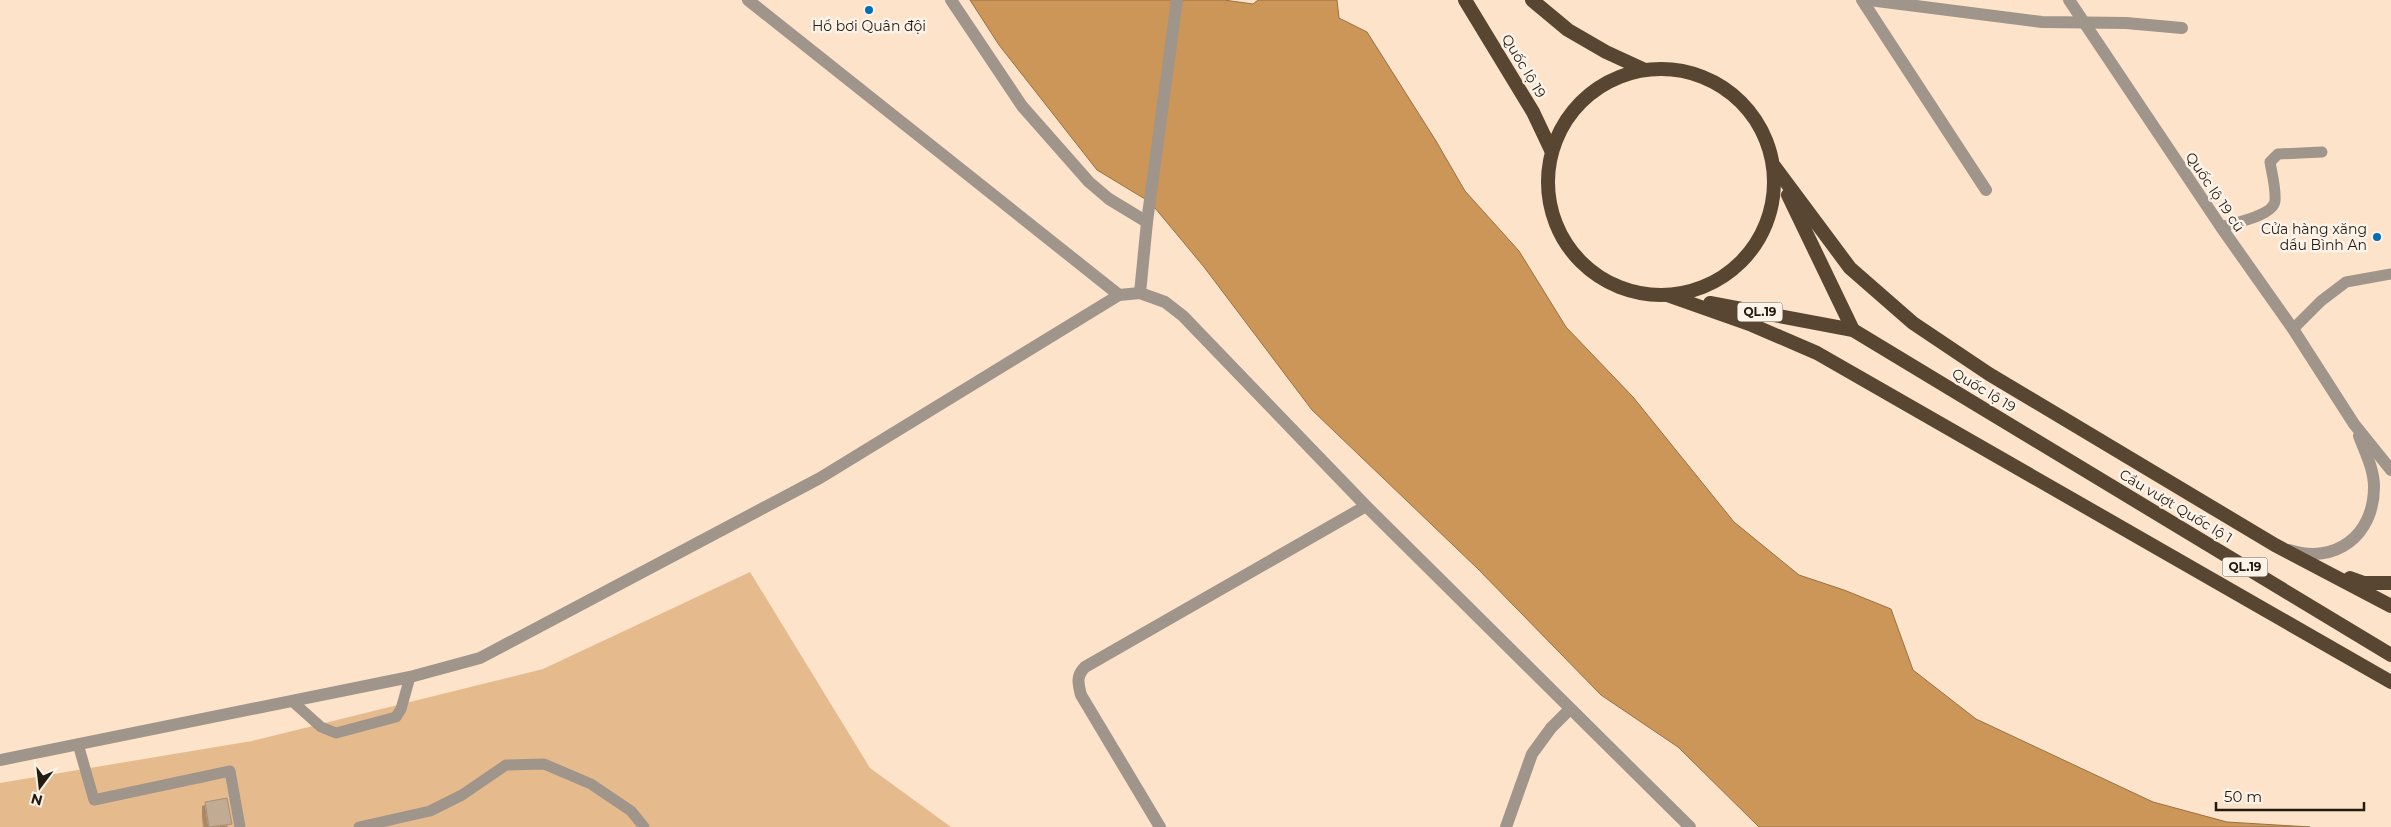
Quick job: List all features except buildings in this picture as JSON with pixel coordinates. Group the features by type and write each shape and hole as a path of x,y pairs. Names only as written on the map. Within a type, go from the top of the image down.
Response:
{"highway":[{"name":"Quốc lộ 19","path":"1465,0 1533,112 1551,150"},
{"path":"1532,0 1568,30 1606,52 1643,70"},
{"path":"1853,330 1774,166 1763,131 1742,102 1713,81 1679,70 1643,70 1612,79 1585,96 1564,121 1551,150 1547,186 1554,221 1572,252 1599,276 1632,291 1667,295 1752,325 1816,353 2391,680"},
{"path":"1667,295 1698,289 1726,274 1749,254 1765,227 1774,197 1774,166"},
{"path":"1774,166 1850,268 1913,323 1989,374 2275,545 2391,606"},
{"name":"Quốc lộ 19","path":"1667,295 1853,330 2099,478"},
{"name":"Cầu vượt Quốc lộ 1","path":"2099,478 2391,655"},
{"path":"2312,564 2364,582 2391,582"}],"street":[{"path":"748,0 1119,295"},
{"path":"951,0 1022,106 1089,182 1109,199 1147,222"},
{"path":"1140,293 1147,222 1177,0"},
{"path":"1862,0 1986,190"},
{"path":"1869,0 2042,22 2126,22 2182,28"},
{"name":"Quốc lộ 19 cũ","path":"2069,0 2221,227 2293,329 2354,424"},
{"path":"0,760 410,677 480,658 820,478 1119,295 1140,293 1165,302 1183,316 1366,506 1690,827"},
{"path":"2275,545 2300,553 2326,553 2342,548 2356,537 2367,522 2374,486 2371,468 2354,424"},
{"path":"2354,424 2391,470"},
{"path":"1160,827 1081,695 1078,682 1079,673 1085,667 1366,506"},
{"path":"1506,827 1532,754 1551,728 1570,709"}],"lane":[{"path":"2221,227 2262,215 2270,209 2275,202 2270,162 2273,157 2278,154 2322,152"},
{"path":"2293,329 2321,301 2346,282 2391,274"},
{"path":"292,701 321,728 336,733 396,717 401,708 410,677"},
{"path":"78,744 94,800 230,771 240,827"},
{"path":"359,827 430,811 462,795 506,766 544,764 591,784 631,811 644,827"}],"shaded area":[{"path":"970,0 1224,0 1253,4 1258,0 1337,0 1339,18 1367,32 1436,141 1465,191 1519,251 1566,327 1633,397 1734,522 1799,575 1844,590 1891,609 1913,670 1976,719 2153,802 2227,822 2310,827 1759,827 1678,747 1601,695 1477,568 1312,410 1204,267 1150,202 1097,170 999,45"},
{"path":"750,572 870,768 951,827 0,827 0,783 252,741 543,669"}],"place":[{"name":"Hồ bơi Quân đội","path":"869,10"},
{"name":"Cửa hàng xăng dầu Bình An","path":"2377,237"}]}
